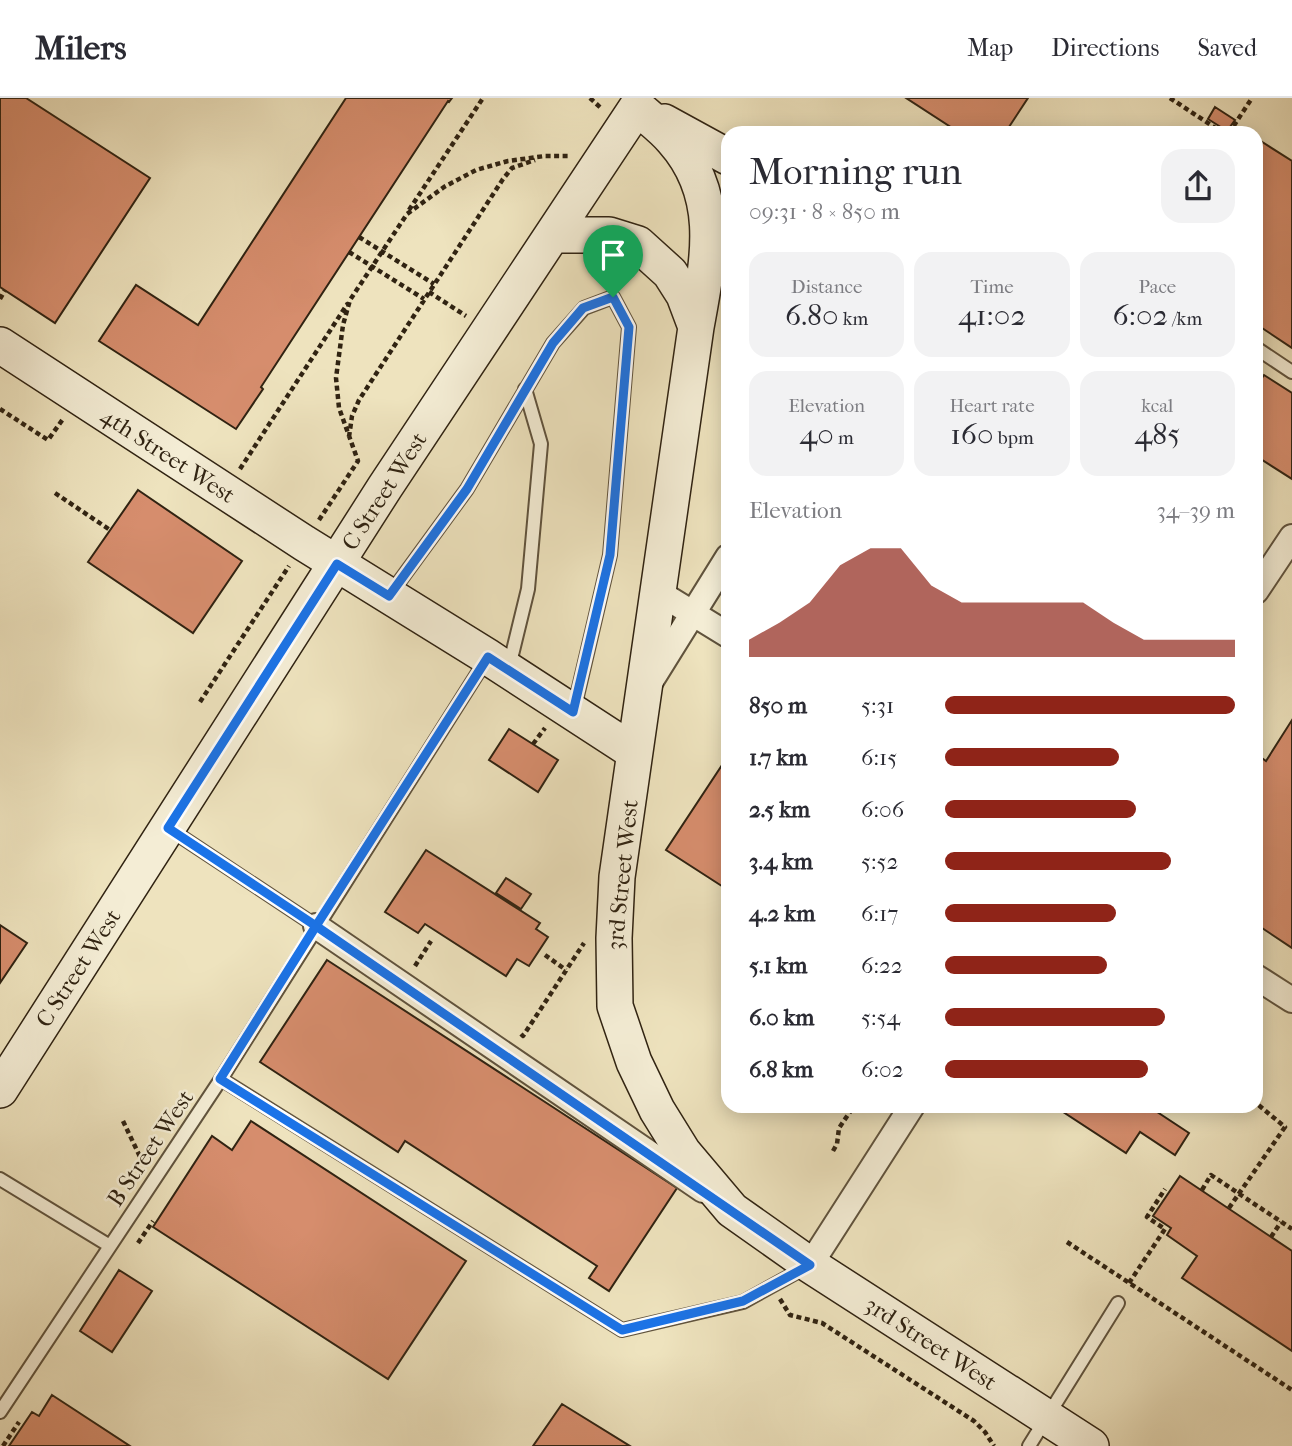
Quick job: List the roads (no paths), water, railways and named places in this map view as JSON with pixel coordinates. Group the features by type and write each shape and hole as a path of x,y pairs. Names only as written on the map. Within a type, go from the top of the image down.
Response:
{"street":[{"path":"621,108 721,154"},
{"name":"C Street West","path":"0,1090 385,487 553,235 621,108"},
{"name":"3rd Street West","path":"621,108 674,141 701,183 708,227 706,269 617,877 615,1006 634,1062 657,1110 683,1152 732,1210 1038,1432 1091,1446"},
{"path":"553,235 609,235 638,244 670,273 684,295 696,327"},
{"name":"4th Street West","path":"0,345 304,543 498,663"},
{"path":"1263,580 1292,537"},
{"path":"643,693 721,568"},
{"path":"658,592 721,631"},
{"path":"498,663 634,752"},
{"path":"316,926 732,1210"},
{"path":"1263,981 1292,1000"},
{"path":"810,1265 908,1113"}],"lane":[{"path":"389,596 467,489 553,343 583,308 613,297 629,327 610,555 573,712"},
{"path":"1263,353 1292,372"},
{"name":"B Street West","path":"0,1412 220,1079 316,926 498,663 528,589 541,444 525,389"},
{"path":"168,828 316,926"},
{"path":"220,1079 622,1330 743,1301 810,1265"},
{"path":"0,1179 110,1246"},
{"path":"1038,1432 1118,1303"}]}
